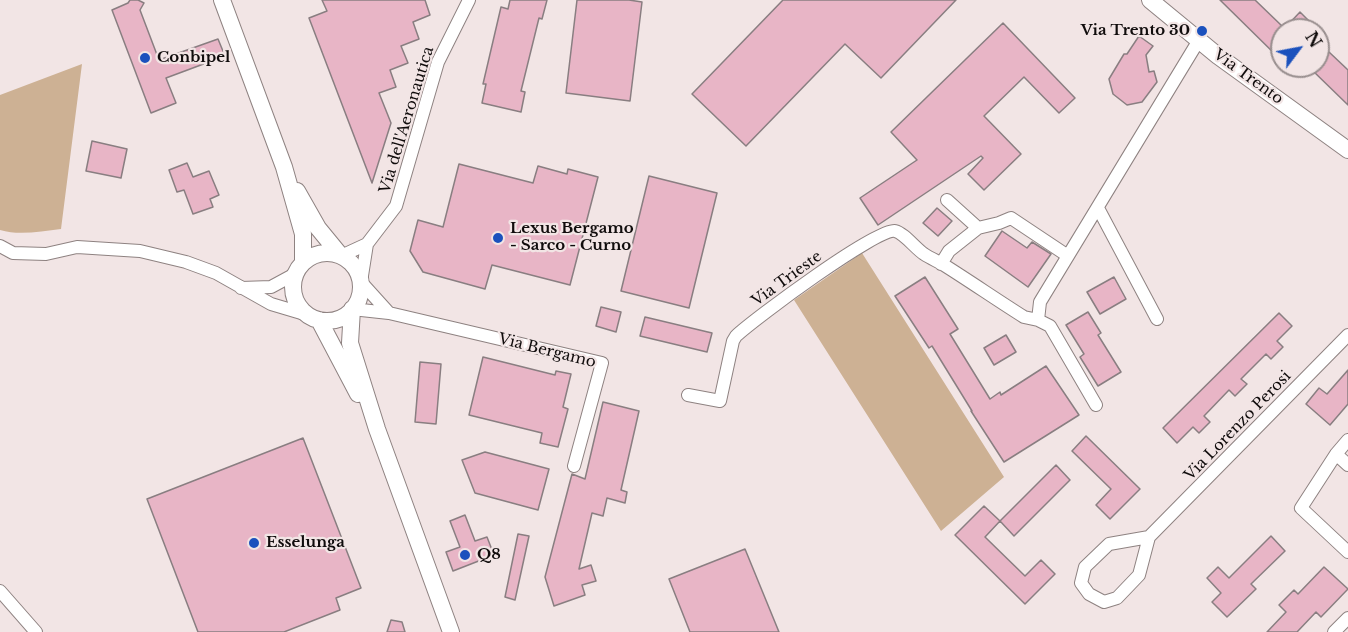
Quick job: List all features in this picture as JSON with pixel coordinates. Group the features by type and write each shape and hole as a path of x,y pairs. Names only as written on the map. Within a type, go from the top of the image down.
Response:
{"main road":[{"path":"222,0 284,167 303,234 299,268 293,289 297,304 314,318 376,429"},
{"name":"Via Trento","path":"1150,0 1218,56 1348,150"},
{"path":"284,167 318,228 341,256 354,267 361,282 359,297 352,309 343,317 332,321 314,318"},
{"path":"299,268 311,256 321,253 341,256"},
{"path":"352,309 350,343 376,429 451,632"}],"street":[{"name":"Via dell'Aeronautica","path":"341,256 367,244 396,206 438,62 469,0"},
{"path":"1038,320 1040,302 1199,40"},
{"path":"947,200 978,228"},
{"path":"1098,208 1157,319"},
{"path":"941,264 949,251 978,228 1011,218 1068,256"},
{"name":"Via Trieste","path":"688,394 720,401 736,336 787,296 856,249 883,233 894,231 925,255 1024,317 1050,326 1096,405"},
{"name":"Via dell'Aeronautica","path":"361,282 367,244"},
{"path":"0,246 13,254"},
{"path":"0,259 13,254 46,254 77,247 140,251 186,262 216,273 271,304 314,318"},
{"path":"240,288 271,287 299,268"},
{"path":"361,282 389,313"},
{"name":"Via Bergamo","path":"352,309 389,313 602,363 574,466"},
{"name":"Via Lorenzo Perosi","path":"1149,537 1109,544 1084,567 1081,583 1089,594 1104,602 1116,598 1139,575 1149,537 1348,335"},
{"path":"1348,440 1336,454 1301,508 1348,552"},
{"path":"1336,454 1348,465"},
{"path":"0,591 36,632"},
{"path":"1334,632 1348,618"}],"shaded area":[{"path":"82,64 61,229 23,233 0,230 0,95"},
{"path":"862,253 1004,477 941,531 794,300"}],"building":[{"path":"130,0 144,3 140,10 159,60 218,39 225,56 166,78 176,103 151,113 112,10"},
{"path":"322,0 425,0 430,15 413,22 419,39 401,46 408,63 390,70 396,87 379,93 391,123 372,183 309,18 327,11"},
{"path":"510,0 547,0 542,19 539,18 521,91 525,92 521,112 482,103 486,84 483,84 501,7 508,9"},
{"path":"577,0 642,2 630,101 566,93"},
{"path":"783,0 956,0 881,78 845,44 746,146 692,94"},
{"path":"1220,0 1255,0 1274,18 1270,18 1270,49"},
{"path":"1300,12 1306,18 1294,18"},
{"path":"1003,23 1075,98 1059,113 1024,77 984,116 1021,154 984,190 968,174 983,158 981,156 878,225 860,198 917,160 891,132"},
{"path":"1139,36 1153,46 1146,55 1149,72 1154,71 1157,82 1142,102 1127,105 1113,94 1109,79 1124,54 1127,54"},
{"path":"1330,53 1348,70 1348,105 1320,78 1330,78"},
{"path":"92,141 127,149 121,178 86,171"},
{"path":"187,163 193,177 209,171 219,195 210,199 213,207 193,214 184,190 177,192 169,170"},
{"path":"459,164 533,183 538,166 567,174 568,169 598,177 570,285 492,265 485,289 423,272 410,251 418,220 443,227"},
{"path":"649,176 717,193 689,308 621,291"},
{"path":"937,208 952,221 938,236 923,223"},
{"path":"1002,231 1027,248 1032,242 1051,254 1028,287 985,256"},
{"path":"925,277 958,329 950,334 990,399 1000,392 1001,395 1046,366 1079,415 1004,462 932,346 929,348 895,296"},
{"path":"1114,277 1126,299 1100,314 1087,292"},
{"path":"601,307 621,312 616,332 596,326"},
{"path":"1088,312 1101,333 1098,335 1121,372 1098,386 1080,357 1084,354 1066,325"},
{"path":"1279,313 1292,326 1277,341 1283,347 1271,359 1266,354 1241,379 1247,384 1235,396 1229,390 1204,416 1210,422 1199,433 1193,427 1177,443 1163,428"},
{"path":"645,317 712,333 707,352 640,336"},
{"path":"1006,335 1016,352 994,365 984,348"},
{"path":"483,357 555,375 556,371 571,374 563,407 568,409 558,447 540,443 542,433 469,415"},
{"path":"420,362 441,364 436,424 415,422"},
{"path":"1348,370 1348,404 1330,425 1306,404 1319,388 1327,394"},
{"path":"603,402 639,411 621,490 627,492 625,503 607,498 603,516 592,513 579,569 591,565 596,581 582,585 585,595 554,606 545,577 572,474 585,479"},
{"path":"1086,436 1140,489 1110,519 1096,505 1111,489 1072,451"},
{"name":"Esselunga","path":"303,438 361,588 336,598 340,610 284,632 198,632 147,499"},
{"path":"485,452 549,469 538,510 475,493 462,460"},
{"path":"1056,465 1070,480 1014,536 1000,521"},
{"path":"984,506 1000,521 985,537 1025,576 1041,560 1055,574 1025,604 955,535"},
{"path":"465,515 475,541 487,537 494,555 453,571 446,552 460,547 450,521"},
{"path":"518,534 529,536 515,600 505,597"},
{"path":"1271,536 1285,551 1251,584 1256,589 1227,617 1212,602 1221,593 1207,578 1218,567 1229,578"},
{"path":"745,549 779,632 690,632 669,579"},
{"path":"1324,567 1348,589 1321,617 1316,612 1297,632 1267,632 1286,612 1279,605 1294,590 1298,594"},
{"path":"391,620 402,622 405,632 387,632"}],"place":[{"name":"Via Trento 30","path":"1202,31"},
{"name":"Conbipel","path":"145,58"},
{"name":"Lexus Bergamo - Sarco - Curno","path":"498,238"},
{"name":"Esselunga","path":"254,543"},
{"name":"Q8","path":"465,555"}]}
